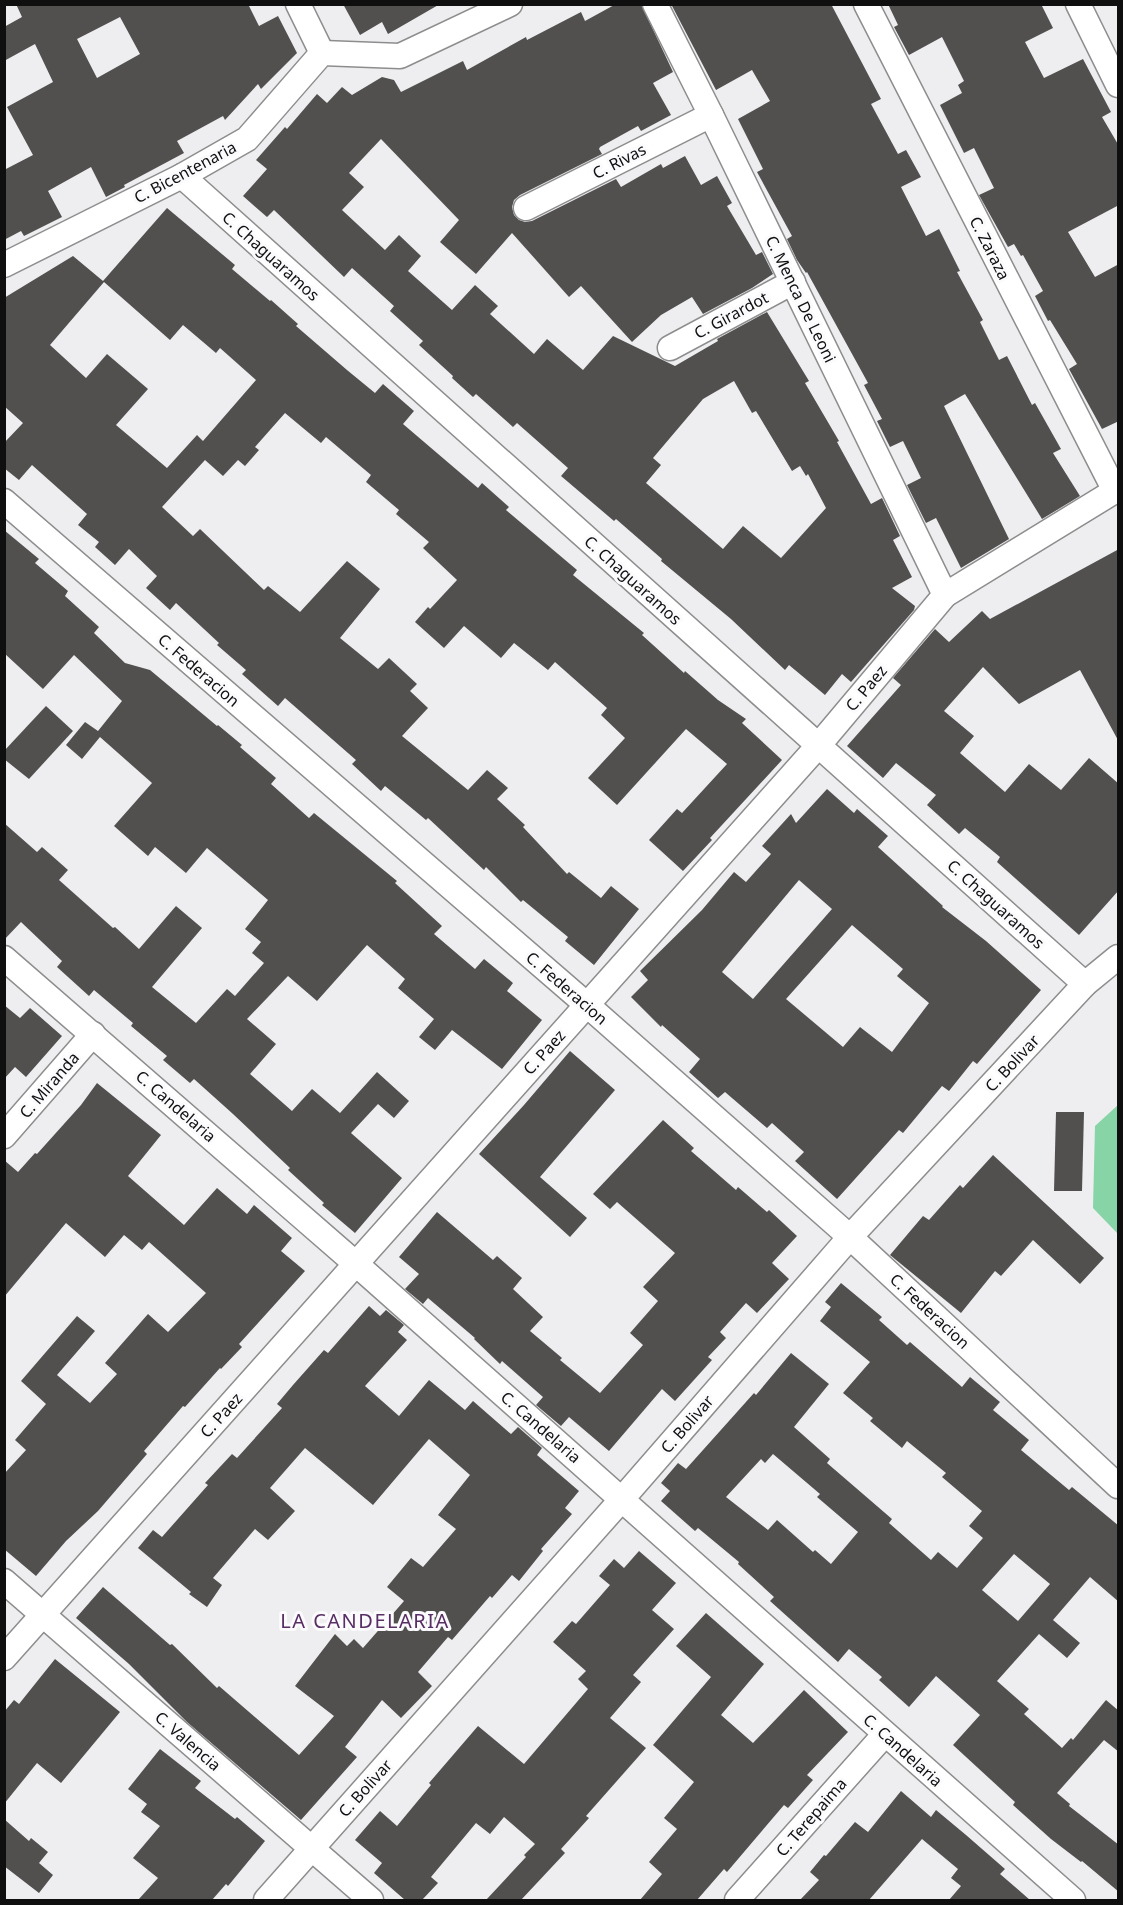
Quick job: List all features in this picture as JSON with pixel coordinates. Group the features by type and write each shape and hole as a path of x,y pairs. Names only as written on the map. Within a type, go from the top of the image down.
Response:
{"street":[{"path":"298,4 322,53 400,56 510,4"},
{"name":"C. Menca De Leoni","path":"655,4 945,595"},
{"name":"C. Zaraza","path":"866,4 1117,490"},
{"path":"1078,4 1119,85"},
{"name":"C. Bicentenaria","path":"4,265 182,176 247,139 322,53"},
{"name":"C. Rivas","path":"526,208 711,115"},
{"name":"C. Chaguaramos","path":"182,176 1085,984"},
{"name":"C. Girardot","path":"670,348 793,282"},
{"name":"C. Paez","path":"4,1658 818,746 945,595 1117,490"},
{"name":"C. Federacion","path":"4,501 586,1004 850,1237 1119,1486"},
{"name":"C. Bolivar","path":"266,1900 622,1499 850,1237 1085,984 1119,957"},
{"name":"C. Candelaria","path":"4,958 356,1263 1072,1900"},
{"name":"C. Miranda","path":"4,1136 93,1034"},
{"name":"C. Valencia","path":"4,1581 371,1900"},
{"name":"C. Terepaima","path":"737,1900 885,1734"}],"green space":[{"path":"1118,1105 1118,1234 1093,1208 1095,1126"}],"building":[{"path":"16,4 248,4 259,26 278,16 297,53 261,89 258,84 225,120 223,116 177,141 184,153 106,197 91,167 48,191 62,217 24,236 21,231 4,240 4,170 33,155 7,107 53,82 35,44 4,61 4,27 22,17","holes":["120,17 140,54 97,78 77,39"]},
{"path":"343,4 440,4 388,34 382,22 360,35"},
{"path":"616,4 641,4 673,72 653,83 671,115 641,131 638,126 600,147 602,154 520,195 514,200 512,207 514,215 525,222 532,221 616,179 621,187 661,164 663,168 685,156 701,185 717,176 732,203 727,206 756,255 762,252 773,274 703,314 692,297 661,315 632,342 581,286 569,297 512,233 476,274 440,242 459,220 381,139 349,173 364,187 342,210 385,250 399,235 421,256 408,271 452,310 475,285 498,306 490,314 534,354 547,339 583,370 613,336 675,366 718,341 717,339 767,312 809,381 805,383 839,441 837,442 871,504 882,498 900,536 893,540 912,577 892,588 915,606 914,610 851,682 842,674 825,695 789,665 785,670 731,619 661,561 662,559 616,519 614,521 561,476 568,468 517,423 513,427 476,394 473,397 419,345 423,341 390,311 394,306 352,268 344,277 274,210 267,217 243,196 267,169 256,160 317,94 327,103 342,87 352,95 382,77 394,80 401,92 463,61 467,70 526,37 527,40 581,12 585,21","holes":["734,381 752,413 756,411 792,471 800,466 806,476 808,474 826,508 781,558 743,526 723,549 646,483 661,465 653,458 703,399"]},
{"path":"671,4 831,4 881,99 871,104 898,154 906,150 921,177 901,187 926,236 939,229 960,271 957,272 983,320 980,322 999,360 1007,356 1032,405 1035,403 1061,449 1053,453 1080,496 1042,519 965,394 944,406 1009,539 961,568 936,518 926,523 907,485 921,478 903,441 890,447 877,421 882,419 864,385 868,383 807,272 797,260 787,239 792,236 757,172 763,169 738,119 770,101 752,70 716,90"},
{"path":"888,4 1041,4 1053,28 1025,42 1044,78 1083,59 1111,112 1102,117 1119,146 1119,205 1068,232 1095,277 1119,264 1119,421 1102,429 1069,369 1077,364 1050,320 1048,321 1035,296 1043,291 1023,255 1021,256 1014,244 1008,247 979,195 994,188 974,148 964,153 940,105 962,93 958,85 964,81 942,37 909,55 894,27 898,25"},
{"path":"167,208 235,265 232,269 271,300 298,324 296,326 347,370 375,393 383,384 414,411 403,424 478,488 482,483 509,507 506,510 577,570 573,575 644,633 642,635 684,673 685,671 718,700 746,719 742,723 782,760 710,838 712,840 683,871 649,840 677,809 682,813 727,764 686,729 617,805 588,778 625,738 601,715 607,708 555,662 548,670 514,643 501,658 464,626 444,648 415,622 457,580 423,548 429,542 396,514 399,510 366,482 371,475 326,437 321,443 285,413 255,447 259,450 245,466 238,460 223,476 205,460 162,507 193,536 200,529 264,590 268,586 300,612 347,561 380,589 340,638 378,669 389,658 417,684 410,691 428,708 402,736 468,790 487,770 508,788 497,799 525,825 523,827 567,874 569,872 601,898 611,886 639,909 594,965 565,941 568,937 523,900 521,902 486,867 484,870 428,818 426,820 385,786 381,791 352,764 356,760 285,698 278,706 242,674 246,670 217,645 219,643 176,603 170,610 146,588 157,576 129,549 115,565 95,547 99,542 78,525 87,514 32,465 19,480 4,468 4,443 23,423 4,406 4,298 73,256 103,281","holes":["104,282 170,340 183,325 216,353 220,348 256,380 203,441 197,435 167,468 116,425 148,389 107,354 86,378 50,345"]},
{"path":"4,530 39,559 35,563 68,591 65,596 99,627 94,633 125,663 150,670 242,745 240,747 276,778 271,784 309,818 314,813 397,881 395,883 442,926 434,934 475,969 484,959 513,983 507,991 542,1020 502,1069 452,1030 435,1050 419,1037 434,1019 398,988 405,979 367,945 317,1001 288,976 247,1019 276,1044 250,1074 292,1111 312,1089 340,1113 377,1072 409,1101 394,1118 378,1104 351,1133 402,1178 355,1233 322,1205 324,1203 288,1170 290,1168 233,1114 194,1079 190,1083 163,1060 167,1056 131,1026 133,1023 94,990 89,996 57,967 62,961 21,922 4,940 4,823 37,852 42,847 68,870 59,880 139,949 176,906 202,928 152,987 196,1023 227,989 235,996 264,963 252,953 261,942 245,929 268,900 207,848 186,873 155,847 148,856 114,826 152,783 100,737 82,759 66,745 85,722 98,731 122,701 74,655 43,689 4,653"},
{"path":"1119,549 1119,742 1080,670 1019,704 983,667 944,711 974,736 960,753 1005,792 1029,764 1061,790 1089,758 1119,784 1119,890 1079,935 997,862 1000,857 965,828 959,834 927,805 936,795 896,763 883,778 847,746 901,685 893,678 935,629 949,642 982,611 990,619"},
{"path":"46,706 73,731 29,779 4,759 4,751"},
{"path":"827,789 854,813 857,809 888,836 878,847 942,907 986,941 1041,990 977,1064 973,1061 949,1091 942,1086 903,1133 899,1130 837,1199 795,1161 804,1152 772,1123 767,1128 725,1092 718,1098 689,1072 700,1059 662,1025 661,1027 631,997 648,980 640,971 702,910 734,872 746,882 771,854 762,846 791,814 796,823","holes":["799,880 832,909 753,999 722,972","852,925 903,969 897,976 929,1003 892,1052 860,1027 843,1047 786,999"]},
{"path":"4,1005 20,1018 30,1008 62,1036 26,1077 15,1067 4,1079"},
{"path":"570,1051 615,1090 540,1177 587,1218 570,1237 479,1154"},
{"path":"97,1083 161,1135 128,1176 184,1225 217,1188 247,1214 254,1205 292,1238 281,1251 305,1271 239,1344 242,1347 185,1407 183,1406 144,1451 147,1454 98,1511 66,1541 36,1576 4,1549 4,1474 26,1450 15,1440 46,1404 21,1381 77,1316 95,1331 57,1375 90,1403 117,1374 105,1363 148,1314 168,1332 206,1293 149,1242 142,1250 124,1235 105,1257 66,1223 4,1297 4,1160 18,1172 81,1105"},
{"path":"1056,1112 1084,1112 1082,1191 1054,1191"},
{"path":"663,1120 694,1148 691,1151 736,1190 738,1187 767,1212 769,1210 797,1236 772,1263 789,1279 757,1313 746,1303 720,1332 726,1338 708,1357 712,1360 675,1401 662,1389 609,1451 569,1417 561,1426 536,1405 543,1397 502,1361 500,1364 475,1338 428,1298 423,1304 405,1289 419,1274 399,1257 437,1212 493,1260 497,1256 522,1278 513,1289 543,1317 530,1331 562,1358 560,1360 600,1393 643,1345 630,1333 658,1301 643,1287 675,1253 617,1202 610,1209 593,1194"},
{"path":"993,1155 1104,1258 1080,1284 1033,1240 1001,1276 995,1271 961,1313 890,1255 923,1216 929,1220 960,1185 963,1188"},
{"path":"841,1283 882,1317 879,1320 907,1345 910,1342 962,1387 970,1377 1000,1402 993,1410 1029,1440 1021,1450 1069,1490 1072,1487 1119,1526 1119,1602 1090,1577 1053,1620 1080,1643 1067,1658 1039,1634 997,1681 1029,1709 1024,1714 1062,1748 1071,1738 1073,1740 1106,1700 1119,1711 1119,1752 1104,1740 1057,1793 1070,1804 1069,1806 1119,1845 1119,1892 1051,1839 953,1745 980,1715 936,1676 909,1707 879,1680 882,1677 849,1649 838,1662 770,1601 774,1597 738,1564 739,1562 698,1528 695,1531 661,1501 670,1491 661,1483 678,1463 686,1469 754,1393 756,1395 791,1353 829,1384 794,1427 830,1459 827,1463 892,1519 889,1523 931,1560 938,1552 957,1568 983,1538 969,1526 982,1511 942,1477 946,1473 907,1441 902,1448 870,1421 873,1418 843,1393 870,1362 820,1321 831,1307 825,1302","holes":["773,1454 820,1494 817,1497 858,1532 831,1564 815,1550 813,1552 777,1520 768,1530 726,1497 761,1459 765,1463","1014,1554 1050,1584 1018,1621 982,1590"]},
{"path":"369,1306 380,1316 386,1310 404,1325 398,1332 407,1340 365,1386 399,1416 429,1380 465,1410 473,1401 511,1434 518,1427 542,1448 537,1455 579,1491 565,1508 572,1514 541,1549 543,1551 519,1581 512,1575 492,1598 490,1596 452,1640 448,1637 418,1672 432,1686 401,1718 382,1700 345,1747 357,1757 301,1820 187,1722 129,1664 76,1618 103,1587 170,1645 172,1644 217,1688 219,1686 299,1755 334,1716 295,1686 335,1634 347,1646 354,1639 363,1648 404,1601 387,1587 411,1558 423,1567 456,1529 438,1515 470,1475 429,1439 373,1505 305,1448 270,1488 295,1511 268,1540 255,1529 213,1578 222,1585 207,1607 189,1594 191,1592 138,1548 153,1530 162,1537 208,1485 205,1483 232,1454 237,1458 282,1408 277,1404 324,1350 328,1353"},
{"path":"639,1551 676,1583 652,1610 674,1629 633,1675 641,1682 610,1718 646,1748 586,1816 589,1818 561,1849 565,1853 521,1900 486,1900 535,1844 504,1817 490,1834 476,1823 431,1877 438,1883 422,1900 405,1900 374,1873 382,1863 355,1840 380,1811 397,1826 431,1785 429,1783 478,1726 524,1764 588,1689 578,1679 586,1671 553,1642 572,1621 576,1624 610,1585 599,1576 614,1559 624,1568"},
{"path":"706,1613 764,1664 721,1715 753,1743 804,1690 848,1732 807,1775 813,1780 788,1808 784,1805 727,1872 724,1869 697,1900 640,1900 662,1874 649,1862 677,1829 664,1818 694,1782 653,1745 711,1677 676,1646"},
{"path":"55,1659 120,1712 61,1783 37,1763 4,1804 4,1712 14,1700 19,1704"},
{"path":"160,1749 201,1781 195,1788 235,1819 237,1817 265,1841 228,1886 226,1884 212,1900 138,1900 158,1878 133,1858 160,1826 141,1812 147,1804 128,1789"},
{"path":"901,1791 931,1817 936,1810 966,1835 1005,1869 1000,1874 1030,1900 949,1900 961,1886 951,1878 958,1869 922,1839 869,1900 800,1900 819,1880 810,1872 824,1855 826,1856 855,1822 868,1832"},
{"path":"4,1819 29,1841 31,1838 48,1852 39,1863 53,1875 39,1893 4,1866"}],"district":[{"name":"LA CANDELARIA","path":"365,1621"}]}
